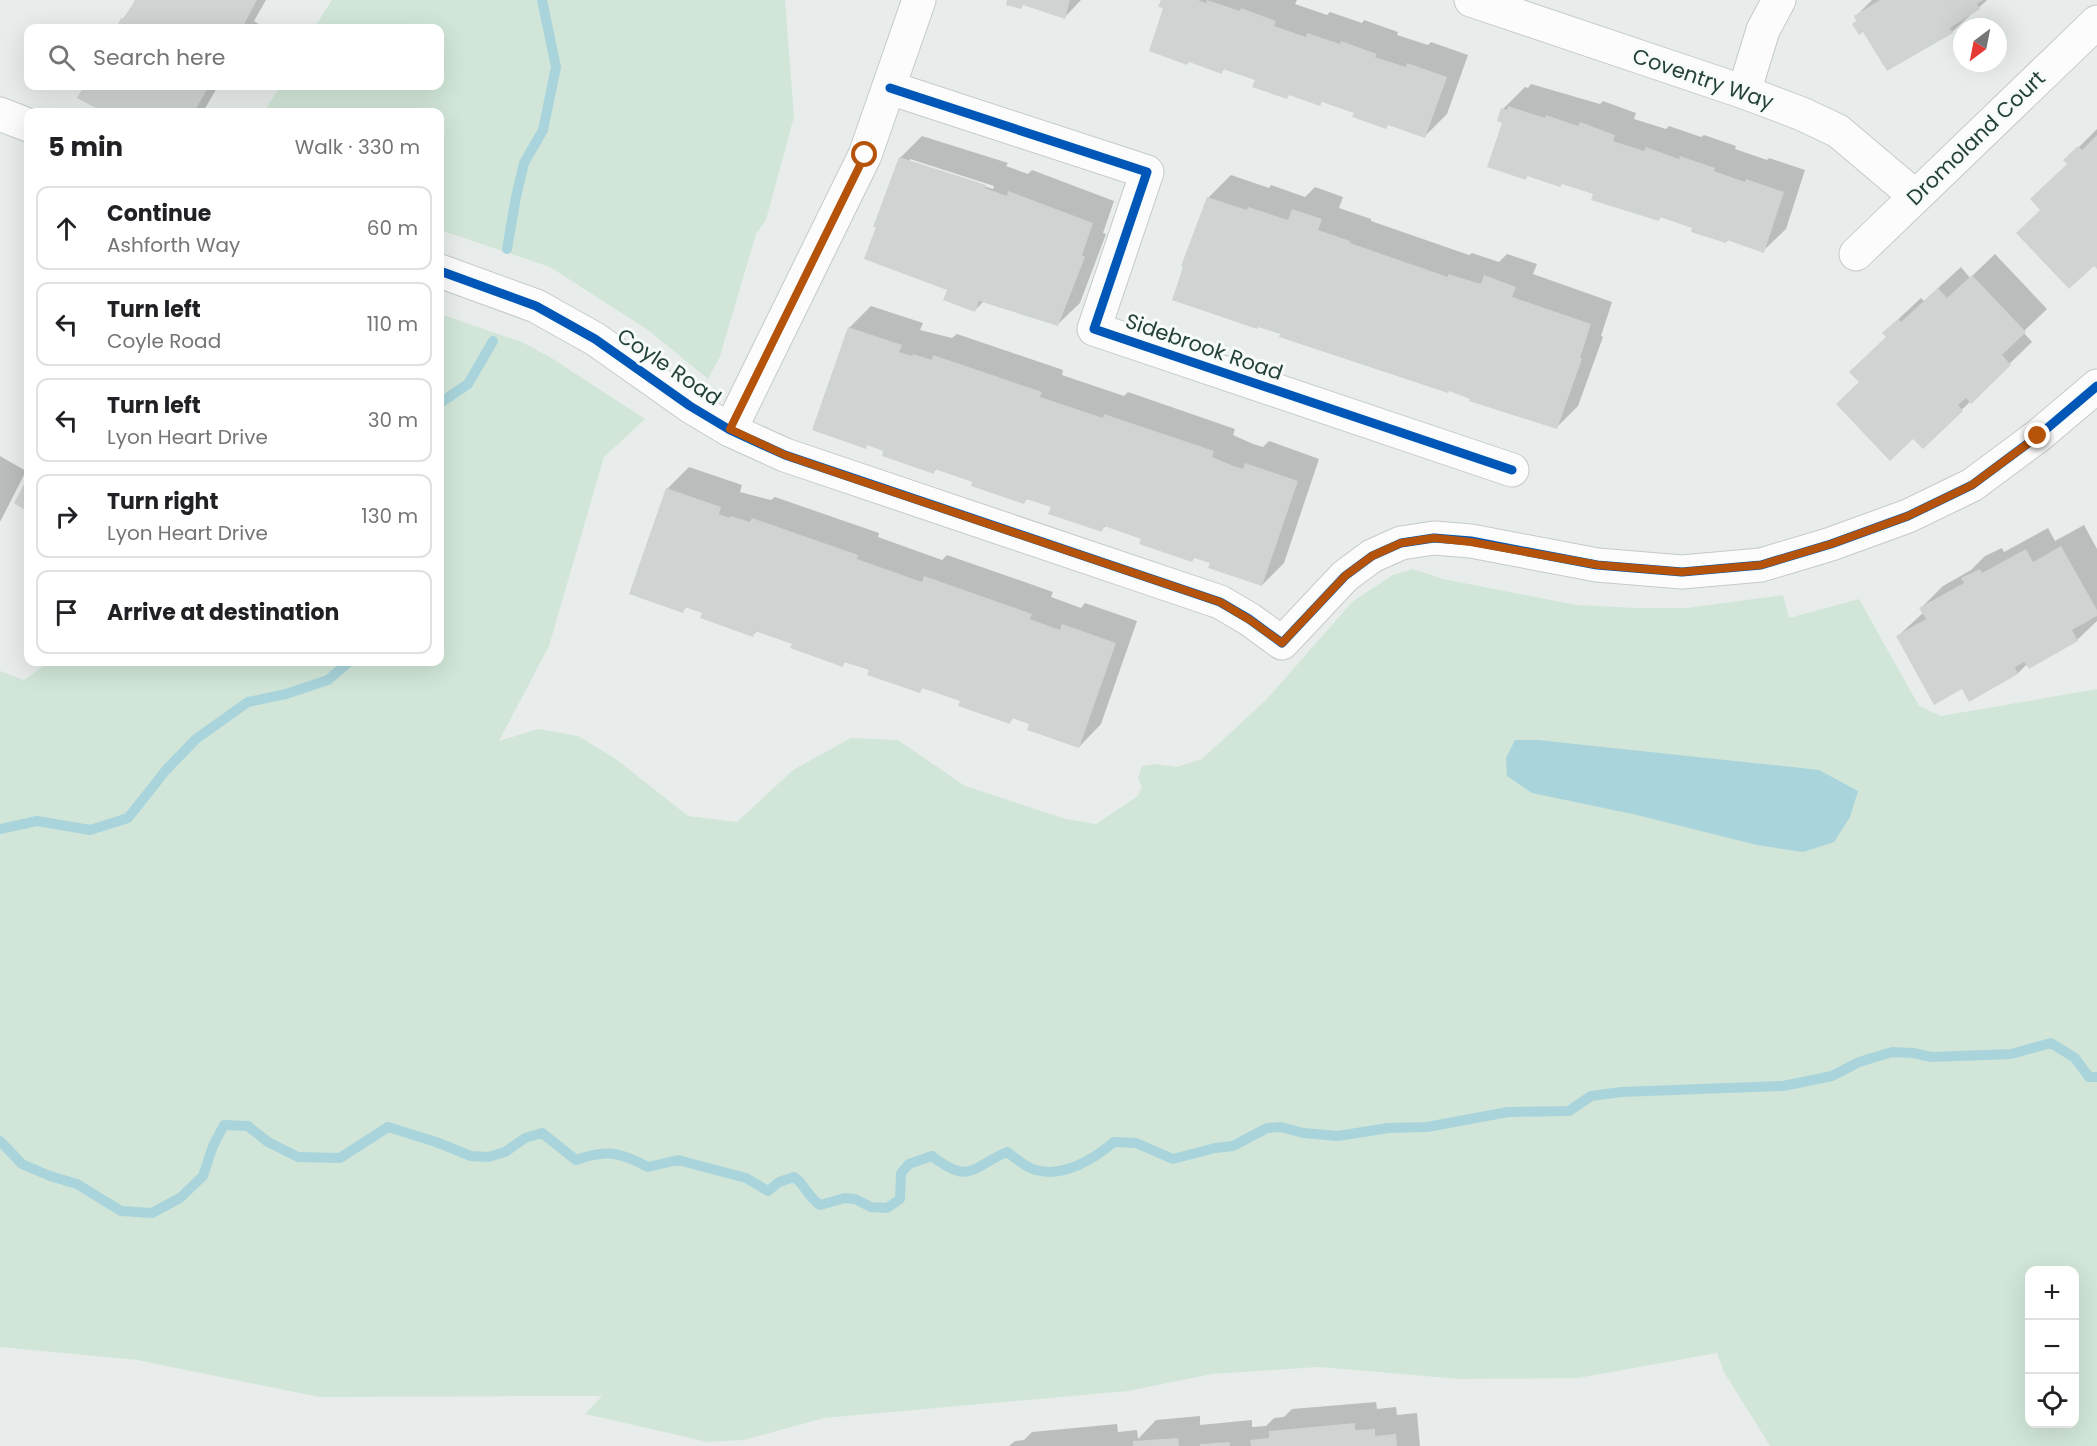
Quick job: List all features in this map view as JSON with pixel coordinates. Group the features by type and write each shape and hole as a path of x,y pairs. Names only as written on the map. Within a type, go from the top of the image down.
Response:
{"street":[{"path":"730,429 865,155 919,0"},
{"name":"Coventry Way","path":"1471,0 1744,92 1802,114 1838,131 1915,196"},
{"path":"1744,92 1763,30 1779,0"},
{"name":"Dromoland Court","path":"1856,254 2097,22"},
{"name":"Sidebrook Road","path":"890,88 1147,172 1094,329 1512,470"},
{"path":"0,114 24,123"},
{"name":"Coyle Road","path":"444,272 536,306 595,339 690,405 730,429 785,455 1220,602 1282,643 1345,576 1372,556 1401,543 1434,538 1471,542 1598,565 1682,572 1761,565 1831,544 1908,516 1972,485 2038,436 2097,386"}],"green space":[{"path":"332,0 785,0 794,117 766,220 756,234 720,356 708,379 648,330 550,267 444,231 444,108 266,108 278,90 444,90 444,24 317,24"},
{"path":"444,315 522,342 553,359 645,419 604,457 549,646 499,741 538,729 578,736 616,759 688,816 737,822 793,770 851,738 898,740 965,786 1066,819 1096,824 1138,796 1142,787 1138,778 1142,766 1155,764 1177,767 1202,759 1266,700 1353,601 1393,575 1413,569 1443,579 1576,605 1686,608 1783,595 1789,618 1859,599 1919,706 1941,716 2097,689 2097,1446 1770,1446 1724,1372 1717,1353 1578,1378 1460,1379 1319,1367 1212,1374 1128,1391 824,1418 744,1440 708,1442 585,1414 602,1396 319,1397 137,1360 0,1347 0,671 24,680 43,666 444,666"}],"water":[{"path":"1515,740 1538,740 1819,770 1858,791 1850,817 1834,842 1803,852 1757,845 1637,815 1532,793 1507,776 1506,758"}],"building":[{"path":"135,0 257,0 244,24 118,24 121,18 124,19"},
{"path":"1007,0 1070,0 1065,19 1023,5 1021,9 1006,5"},
{"path":"1161,0 1198,0 1206,3 1207,0 1240,11 1241,8 1276,21 1274,26 1306,37 1307,33 1340,44 1341,41 1377,54 1375,57 1406,67 1407,63 1447,77 1425,138 1388,125 1386,129 1352,117 1354,113 1322,102 1320,106 1289,95 1287,99 1252,87 1255,80 1223,69 1222,74 1189,62 1187,65 1149,51 1163,8 1158,7"},
{"path":"1880,0 1983,0 1977,4 1980,9 1966,18 1953,18 1953,26 1950,28 1953,33 1887,71 1863,32 1859,35 1852,24 1856,21 1854,16"},
{"path":"82,90 207,90 196,108 96,108 77,98"},
{"path":"1508,106 1578,126 1580,122 1615,135 1613,141 1644,151 1646,147 1679,159 1680,156 1715,168 1714,171 1745,182 1746,179 1784,192 1764,253 1727,240 1726,243 1691,232 1692,228 1660,217 1659,221 1591,200 1593,194 1562,184 1560,187 1527,176 1526,180 1487,167 1502,123 1497,121 1501,108 1507,110"},
{"path":"2097,135 2097,269 2094,266 2069,289 2016,233 2040,210 2030,199 2067,164 2063,160 2078,146 2082,150"},
{"path":"899,157 986,185 985,188 1007,196 1008,191 1093,223 1082,255 1085,257 1058,326 979,301 975,312 943,300 947,290 864,259 876,227 873,227"},
{"path":"1207,197 1288,220 1292,209 1322,219 1318,230 1350,241 1350,243 1448,277 1448,274 1481,284 1484,275 1516,287 1512,297 1591,324 1580,358 1582,359 1557,429 1469,401 1470,399 1449,391 1448,393 1279,337 1280,334 1258,327 1257,329 1172,300 1183,267 1181,266"},
{"path":"1972,275 2026,332 2002,355 2011,365 1971,404 1966,398 1958,405 1963,411 1923,449 1913,439 1890,461 1836,404 1859,382 1849,372 1886,337 1882,333 1898,319 1901,322 1938,288 1947,298"},
{"path":"848,327 902,345 899,352 932,360 933,355 1042,392 1040,397 1103,418 1104,414 1214,451 1212,457 1231,465 1243,469 1245,463 1298,481 1262,586 1208,568 1210,563 1194,558 1192,562 1139,544 1141,539 1104,526 1102,532 1048,514 1051,507 1026,499 1024,504 971,486 972,482 935,469 934,474 882,456 883,451 867,445 866,449 812,430"},
{"path":"24,484 24,509 14,503"},
{"path":"666,488 721,507 719,514 730,518 731,516 750,522 752,518 858,555 857,559 922,582 924,576 1032,614 1030,619 1060,630 1062,624 1116,643 1079,748 1027,730 1029,724 1012,718 1010,724 958,706 960,701 922,688 920,693 867,675 869,670 844,662 843,667 790,648 792,644 755,631 753,637 700,618 702,613 685,607 683,613 629,594"},
{"path":"2061,546 2097,610 2097,616 2072,630 2078,641 2029,669 2024,662 2015,667 2018,674 1969,702 1962,689 1934,705 1896,636 1926,619 1919,608 1964,583 1961,578 1980,569 1982,573 2026,549 2033,562"},
{"path":"1355,1423 1355,1430 1375,1429 1375,1436 1396,1434 1397,1446 1251,1446 1250,1440 1269,1438 1269,1431"},
{"path":"1178,1438 1179,1446 1133,1446 1133,1441"},
{"path":"1230,1442 1230,1446 1200,1446 1200,1444"}],"waterway":[{"path":"507,249 524,163 543,130 556,67 542,0"},
{"path":"444,400 468,384 493,341"},
{"path":"0,829 37,821 90,830 128,818 166,770 196,739 248,702 286,694 328,680 344,666"},
{"path":"0,1141 22,1164 77,1184 121,1211 152,1213 180,1198 203,1176 213,1146 224,1125 248,1126 268,1142 298,1157 340,1158 388,1127 471,1156 488,1157 505,1152 525,1138 542,1133 576,1160 605,1153 621,1155 648,1167 678,1160 746,1178 768,1191 779,1182 794,1177 820,1205 845,1198 855,1199 871,1207 887,1208 900,1199 901,1173 909,1164 932,1156 944,1165 962,1172 977,1168 1007,1152 1032,1169 1046,1172 1078,1165 1097,1155 1114,1142 1136,1143 1173,1159 1215,1148 1233,1146 1267,1128 1281,1127 1303,1133 1338,1136 1388,1128 1427,1127 1508,1112 1569,1111 1591,1096 1621,1092 1783,1086 1832,1076 1859,1062 1892,1052 1932,1057 2011,1054 2051,1043 2075,1058 2089,1077 2097,1077"}],"cycle path":[{"path":"890,88 1147,172 1094,329 1512,470"},
{"path":"444,272 536,306 595,339 690,406 730,430 785,455 1220,602 1249,619 1282,643 1345,576 1372,556 1401,543 1434,538 1471,541 1597,565 1682,572 1761,565 1831,544 1908,516 1972,485 2038,436 2097,386"}],"route":[{"path":"865,155 730,429 785,455 1220,602 1282,643 1345,576 1372,556 1401,543 1434,538 1471,542 1598,565 1682,572 1761,565 1831,544 1908,516 1972,485 2038,436"}]}
